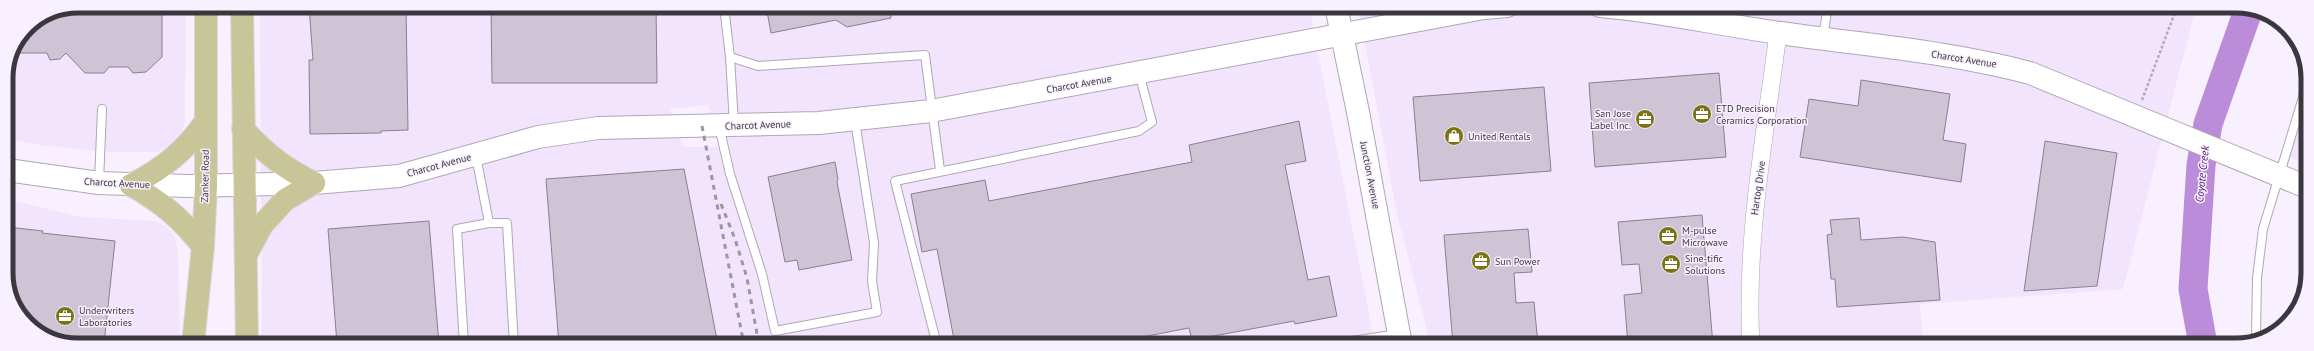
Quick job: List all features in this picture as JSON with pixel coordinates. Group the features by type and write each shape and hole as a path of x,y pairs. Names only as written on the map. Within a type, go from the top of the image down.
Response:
{"main road":[{"name":"Zanker Road","path":"194,338 203,246 206,186 206,13"},
{"path":"242,13 247,338"},
{"name":"Junction Avenue","path":"1337,13 1358,112 1400,338"},
{"name":"Charcot Avenue","path":"13,171 98,183 206,186 314,183 399,176 538,137 598,128 855,120 931,111 1140,73 1341,33 1455,13"},
{"name":"Charcot Avenue","path":"1671,13 1778,33 1984,61 2030,73 2272,172 2301,179"},
{"path":"131,185 151,175 172,160 195,137 206,121"},
{"path":"244,129 268,154 288,170 314,183"},
{"path":"245,257 262,225 285,200 314,183"},
{"path":"131,185 159,201 182,220 203,246"}],"street":[{"name":"Hartog Drive","path":"1750,338 1751,245 1778,33"}],"lane":[{"path":"725,13 730,57 727,125 730,174 762,274 775,331 877,312 872,281 874,243 855,120"},
{"path":"1822,39 1827,13"},
{"path":"730,57 758,66 925,55 931,111 940,170"},
{"path":"935,338 895,181 940,170 1139,131 1152,122 1140,73"},
{"path":"2256,335 2257,278 2272,172 2301,99"},
{"path":"98,183 102,109"},
{"path":"476,155 489,223"},
{"path":"464,338 457,229 489,223 507,223 514,338"}],"path":[{"path":"2142,120 2174,13"}],"shaded area":[{"path":"186,13 185,120 182,134 174,144 157,152 106,152 39,145 13,139 14,65 24,42 32,32 53,18 65,14"},
{"path":"260,13 1310,13 1374,338 262,338","holes":["708,105 719,147 684,147 670,109"]},
{"path":"1359,13 2194,13 2123,289 1920,304 1922,338 1429,338 1397,214"},
{"path":"2301,121 2301,162 2288,157"},
{"path":"13,200 80,217 154,221 166,226 175,237 178,254 180,338 78,338 61,336 42,327 32,319 26,313 16,294 13,273"}],"building":[{"path":"78,13 162,13 162,57 146,72 133,73 128,67 109,67 104,73 85,73 66,53 60,59 50,60 47,53 18,53 32,32 53,18 65,14"},
{"path":"310,13 406,13 408,130 381,131 381,133 310,134 309,60 313,60"},
{"path":"491,13 656,13 657,83 492,83"},
{"path":"767,13 891,13 891,18 847,27 836,20 771,33"},
{"path":"1719,73 1726,157 1595,167 1589,83"},
{"path":"1861,80 1950,94 1943,140 1966,144 1961,182 1800,157 1809,99 1858,106"},
{"path":"1544,87 1551,171 1420,181 1413,97"},
{"path":"1299,121 1306,161 1285,165 1308,280 1329,276 1337,316 1295,324 1294,321 1203,338 1192,338 1189,328 1137,338 954,338 937,249 922,252 911,194 985,180 989,201 1192,162 1189,145"},
{"path":"2045,141 2117,153 2097,286 2024,291"},
{"path":"835,162 838,179 837,182 852,260 799,270 797,260 785,262 768,177"},
{"path":"684,169 717,338 558,338 546,179"},
{"path":"1702,215 1712,338 1627,338 1624,295 1642,293 1639,264 1622,265 1618,222"},
{"path":"1859,218 1861,240 1903,237 1935,242 1940,300 1837,307 1835,279 1831,279 1827,235 1832,234 1830,220"},
{"path":"429,221 438,338 337,338 328,229"},
{"path":"13,228 43,231 42,233 115,241 105,338 78,338 61,336 42,327 26,313 16,294 14,286"},
{"path":"1528,229 1532,272 1514,273 1516,303 1534,302 1537,338 1452,338 1444,235"}],"waterway":[{"name":"Coyote Creek","path":"2202,338 2193,289 2201,165 2208,124 2247,14"}],"railway":[{"path":"702,126 743,338"},
{"path":"721,204 735,239 747,278 758,338"}],"place":[{"name":"ETD Precision Ceramics Corporation","path":"1702,114"},
{"name":"San Jose Label Inc.","path":"1645,119"},
{"name":"United Rentals","path":"1454,136"},
{"name":"M-pulse Microwave","path":"1668,236"},
{"name":"Sun Power","path":"1481,261"},
{"name":"Sine-tific Solutions","path":"1671,264"},
{"name":"Underwriters Laboratories","path":"65,316"}]}
